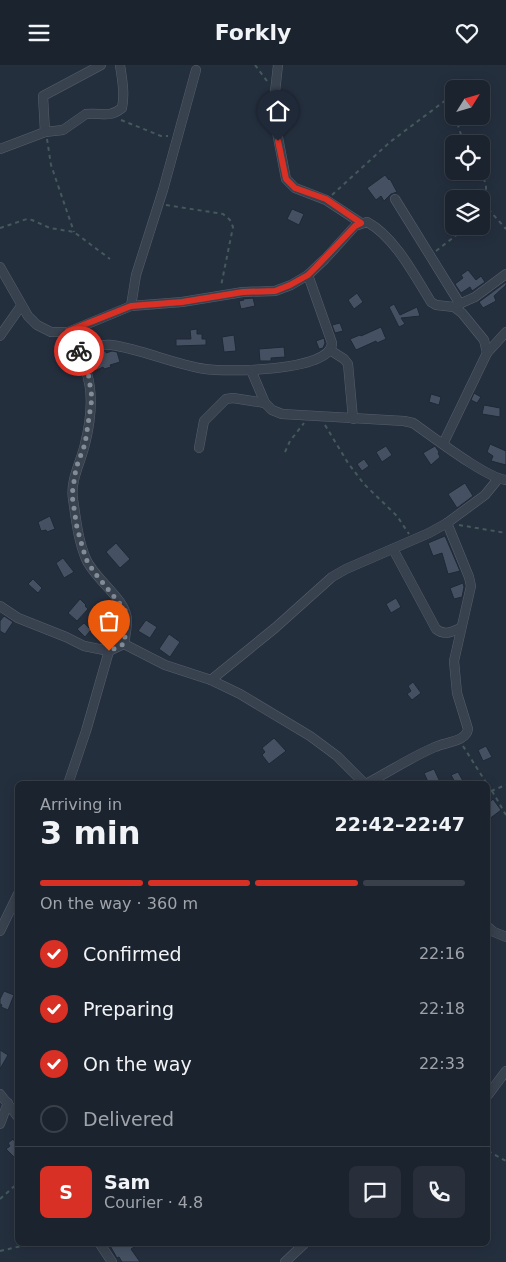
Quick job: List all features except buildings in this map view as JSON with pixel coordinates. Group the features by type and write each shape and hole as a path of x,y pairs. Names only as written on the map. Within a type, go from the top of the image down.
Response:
{"street":[{"path":"46,132 43,96 100,65"},
{"path":"0,149 46,132 63,130 86,114 109,115 122,107 123,84 120,65"},
{"path":"278,65 275,92 276,127 286,179 295,188 326,199 361,223"},
{"path":"131,306 136,275 159,203 196,69"},
{"path":"395,199 430,255 462,313 484,340 487,353"},
{"path":"0,267 28,316 44,329 52,332 68,331 131,306 182,302 219,295 275,291 308,275 355,226 361,223 375,226 386,237 400,254 431,302 436,305 457,305 475,297 506,274"},
{"path":"78,349 109,345 136,350 206,369 251,370 304,363 324,356 330,350 332,343 308,275"},
{"path":"0,336 21,306"},
{"path":"68,331 88,372 92,398 85,444 76,468 72,495 77,528 86,559 94,572 125,610 127,621 124,644"},
{"path":"443,444 487,353 506,332"},
{"path":"330,350 348,364 353,419"},
{"path":"210,680 275,628 332,577 447,523 502,480 443,444 413,423 282,414 272,410 265,403 251,370"},
{"path":"199,449 204,421 226,399 233,398 265,403"},
{"path":"371,781 436,746 465,736 468,729 457,693 454,661 470,594 470,586 469,577 447,523"},
{"path":"392,549 436,629 446,634 461,628"},
{"path":"0,606 18,618 84,646 109,651 124,644"},
{"path":"124,644 164,665 210,680 240,694 337,756 362,781"},
{"path":"69,781 86,731 109,651"},
{"path":"0,931 15,900"},
{"path":"490,929 506,937"},
{"path":"490,1092 506,1071"},
{"path":"0,1094 15,1113"},
{"path":"0,1123 8,1103"},
{"path":"101,1246 112,1262"},
{"path":"285,1262 302,1246"}],"path":[{"path":"255,65 275,92"},
{"path":"326,199 390,141 445,101"},
{"path":"109,115 161,136 178,136"},
{"path":"46,132 51,165 74,232"},
{"path":"159,203 223,214 230,220 234,227 219,295"},
{"path":"490,211 506,229"},
{"path":"0,228 27,219 32,220 50,228 74,232 110,259"},
{"path":"430,255 456,235"},
{"path":"285,453 297,431 310,416"},
{"path":"320,417 364,485 397,516 413,540"},
{"path":"447,523 506,533"},
{"path":"459,739 485,781"},
{"path":"506,785 491,791 506,815"},
{"path":"490,1152 506,1161"},
{"path":"0,1199 15,1186"},
{"path":"0,1251 21,1246"}],"way so far":[{"path":"79,351 88,372 92,398 85,444 76,468 72,495 77,528 86,559 94,572 125,610 127,621 124,644 109,651"}],"route":[{"path":"79,351 68,331 131,306 182,302 243,292 275,291 290,285 308,275 355,226 361,223 326,199 295,188 286,179 278,141"}]}
